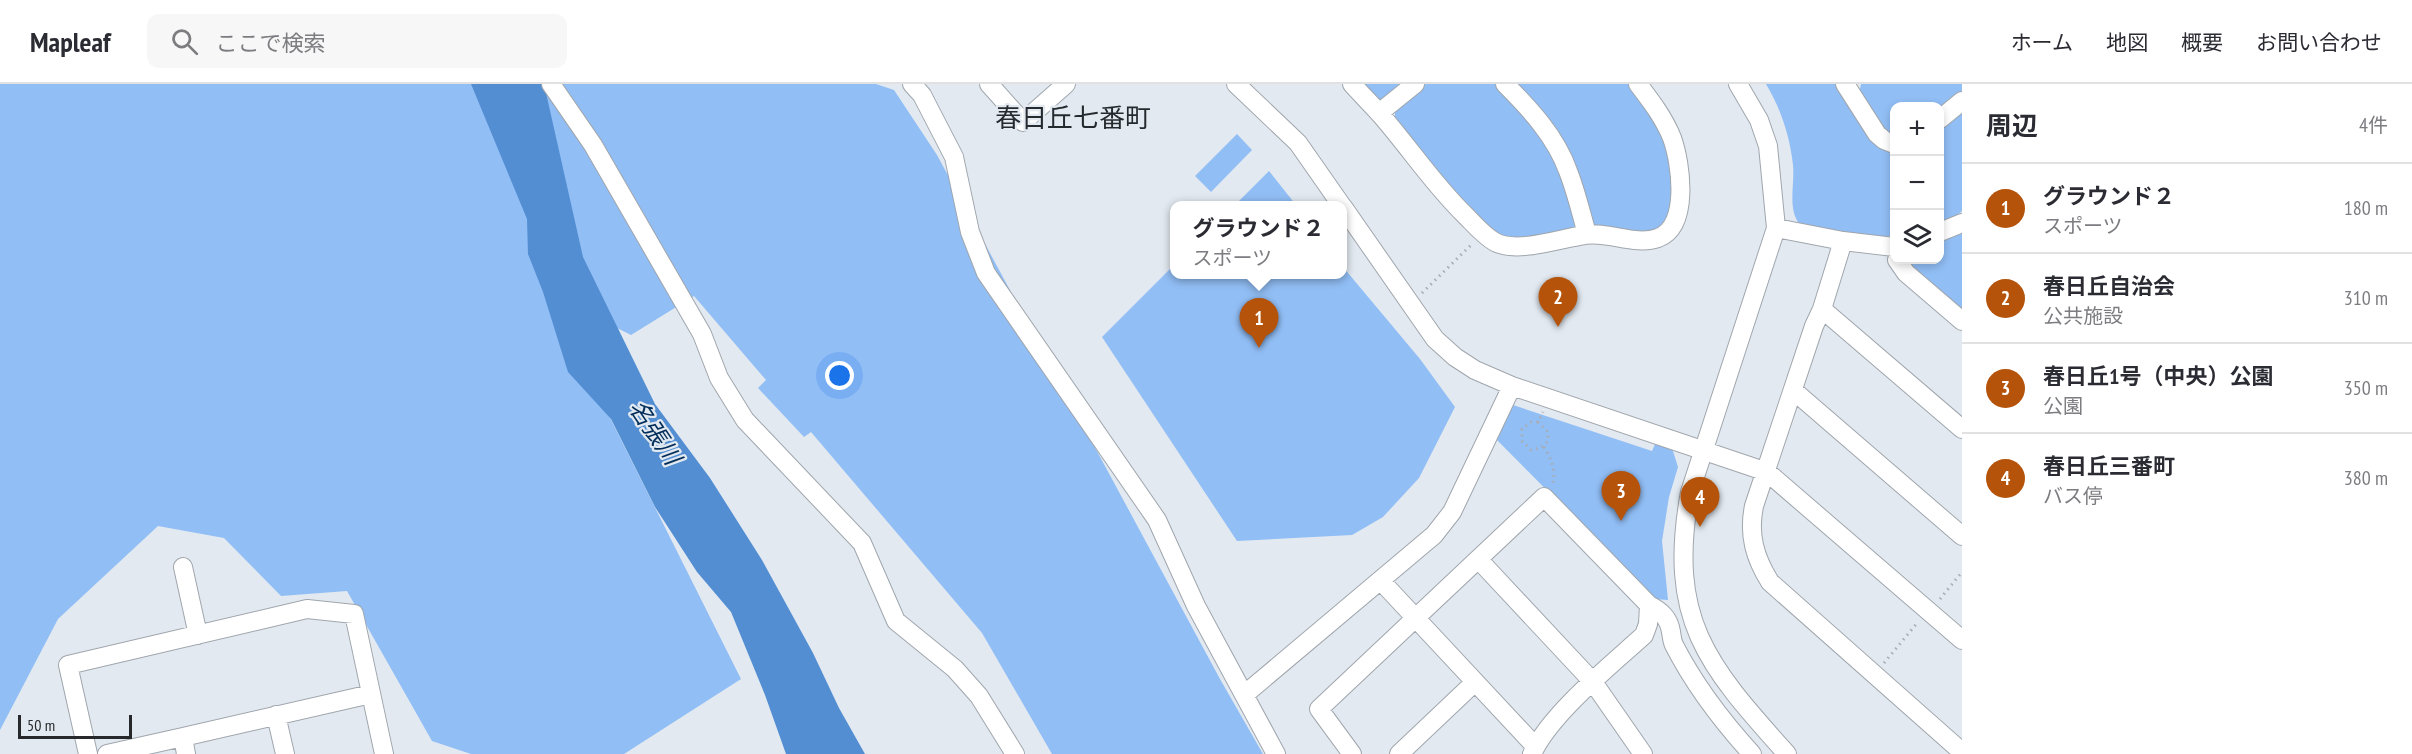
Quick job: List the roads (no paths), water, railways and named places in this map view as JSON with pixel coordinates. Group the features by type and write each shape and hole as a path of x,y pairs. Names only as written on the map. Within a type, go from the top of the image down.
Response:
{"street":[{"path":"551,84 599,155 702,334 719,378 745,420 862,543 896,621 955,669 979,696 1015,754"},
{"path":"912,84 922,95 954,157 970,232 983,267 1157,520 1196,606 1276,754"},
{"path":"989,84 1023,122 1066,84"},
{"path":"1236,84 1298,143 1339,201"},
{"path":"1352,84 1379,113 1441,192 1483,233 1496,243 1508,246 1540,244 1587,234 1647,240 1665,234 1670,229 1677,217 1680,177 1672,138 1659,111 1638,84"},
{"path":"1379,113 1415,84"},
{"path":"1505,84 1536,116 1568,169 1587,234"},
{"path":"1738,84 1759,120 1768,147 1776,228 1690,492 1684,530 1683,568 1690,611 1704,648 1728,686 1787,754"},
{"path":"1847,85 1877,134 1890,142"},
{"path":"1944,116 1962,101"},
{"path":"1347,213 1435,339 1455,357 1475,370 1512,386 1767,472 1962,640"},
{"path":"1944,230 1962,223"},
{"path":"1776,228 1843,242 1890,248"},
{"path":"1843,242 1751,519 1752,536 1760,565 1770,582 1962,752"},
{"path":"1900,264 1906,273 1962,321"},
{"path":"1822,309 1962,429"},
{"path":"1244,695 1424,545 1452,512 1512,386"},
{"path":"1794,391 1962,536"},
{"path":"1352,754 1319,709 1544,497 1649,604 1661,611 1667,619 1672,642 1706,700 1752,754"},
{"path":"1478,559 1593,682 1643,754"},
{"path":"183,567 198,635"},
{"path":"1381,581 1475,682 1533,750 1593,682 1644,634 1648,624 1649,604"},
{"path":"88,754 68,665 307,609 354,614 384,754"},
{"path":"1644,634 1660,635 1672,642"},
{"path":"1399,754 1475,682"},
{"path":"107,754 185,746 276,715 371,694"},
{"path":"276,715 285,754"}],"water":[{"name":"名張川","path":"471,84 544,84 583,257 655,404 710,478 762,560 865,754 786,754 731,612 697,572 655,507 611,419 568,372 543,292 528,254 527,219"}],"place":[{"name":"春日丘自治会","path":"1558,327"},
{"name":"グラウンド２","path":"1259,348"},
{"name":"春日丘1号（中央）公園","path":"1621,521"},
{"name":"春日丘三番町","path":"1700,527"}],"district":[{"name":"春日丘七番町","path":"1073,117"}]}
